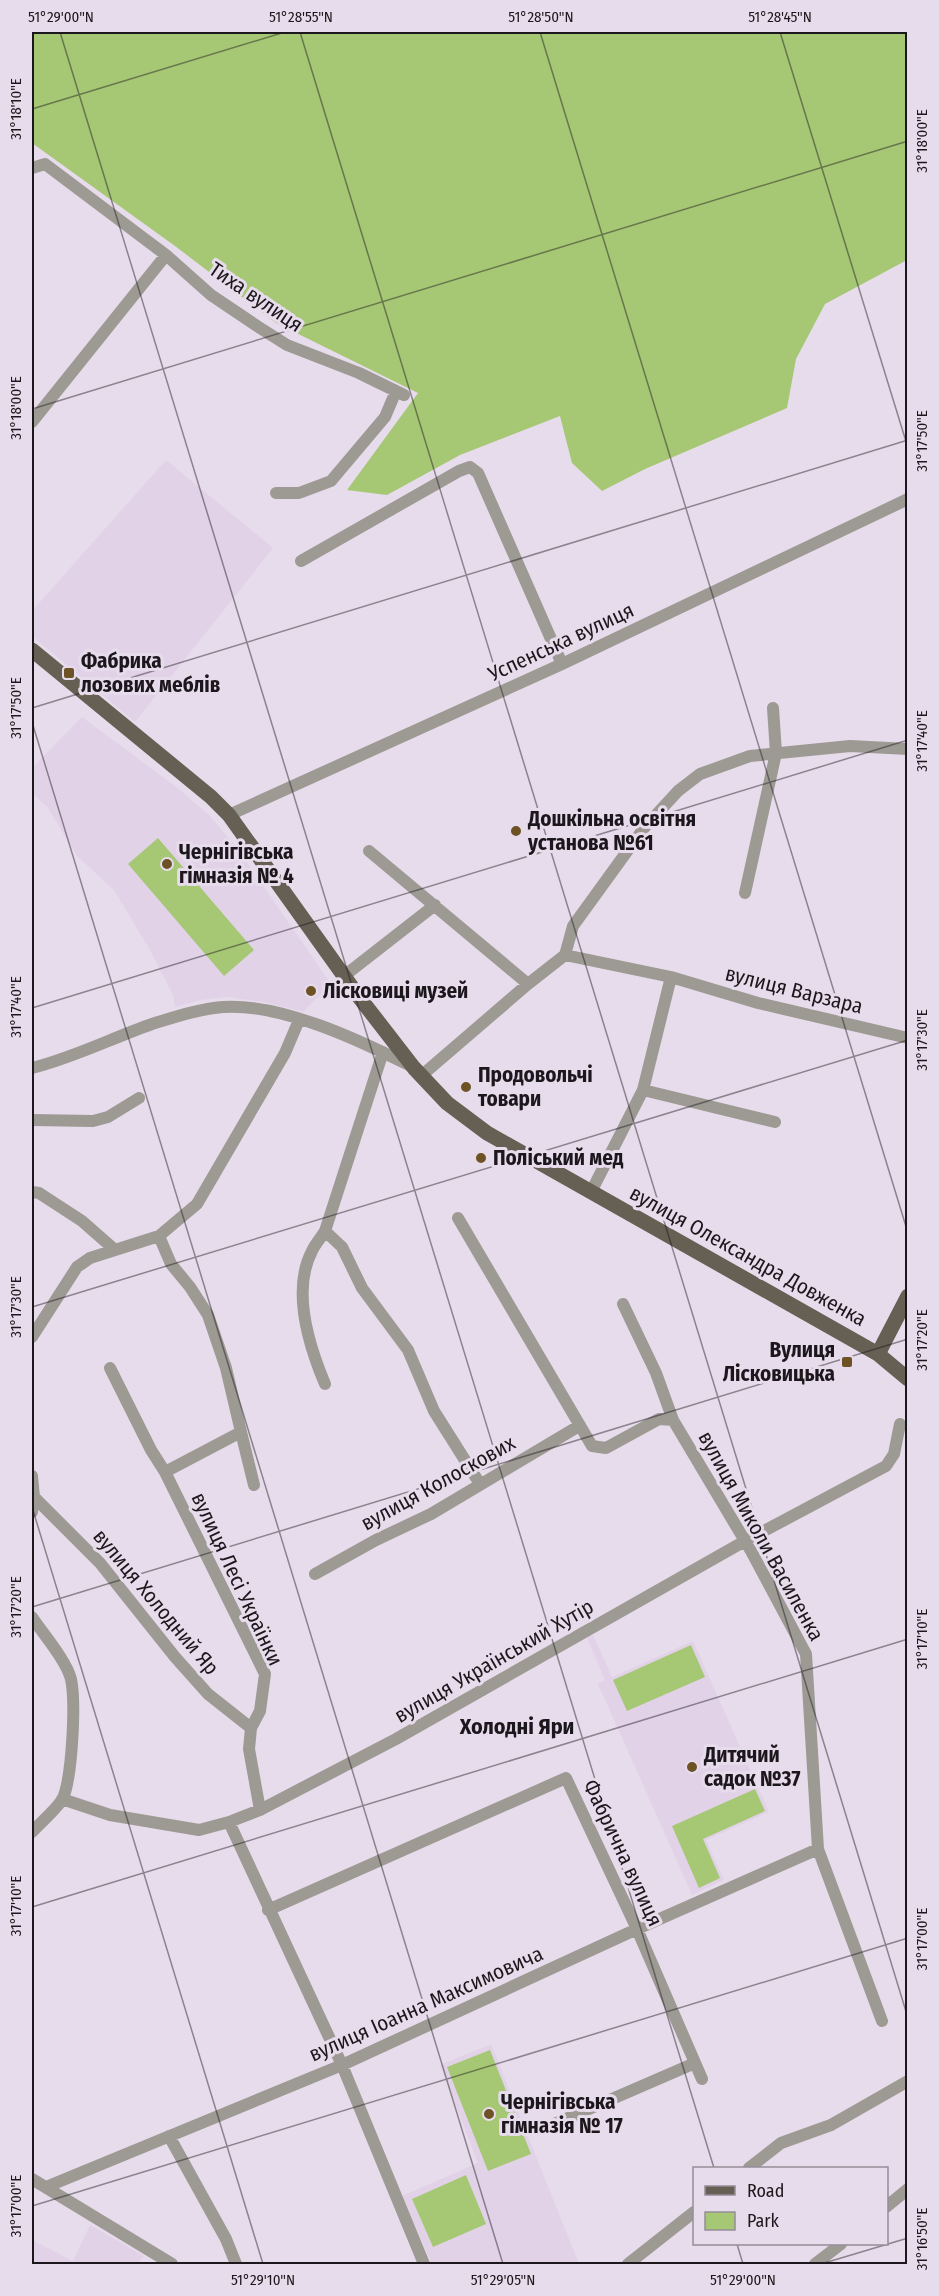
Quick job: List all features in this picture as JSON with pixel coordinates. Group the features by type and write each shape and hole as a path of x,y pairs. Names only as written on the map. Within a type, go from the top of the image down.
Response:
{"main road":[{"name":"вулиця Олександра Довженка","path":"32,650 211,797 229,815 344,976 417,1072 447,1103 487,1133 878,1354 908,1379"},
{"path":"878,1354 908,1296"}],"street":[{"name":"Тиха вулиця","path":"32,168 45,164 166,255 211,295 287,345 360,373 400,393 385,417 331,481 299,493 276,493"},
{"path":"32,422 166,255"},
{"path":"301,561 459,471 470,467 478,473 562,664"},
{"name":"Успенська вулиця","path":"229,815 562,664 908,499"},
{"path":"745,893 776,753 773,708"},
{"path":"32,1068 152,1024 200,1010 224,1007 263,1009 299,1020 361,1041 417,1072 565,955 573,926 644,828 678,791 700,774 750,756 857,746 908,748"},
{"path":"369,851 528,984"},
{"path":"344,976 435,905"},
{"name":"вулиця Варзара","path":"565,955 671,977 758,1003 908,1038"},
{"path":"591,1192 643,1090 671,977"},
{"path":"32,1337 77,1267 90,1258 159,1236 197,1204 285,1053 299,1020"},
{"path":"325,1384 315,1361 308,1331 303,1299 305,1273 311,1252 326,1232 383,1052"},
{"path":"643,1090 775,1122"},
{"path":"32,1120 93,1121 108,1117 139,1098"},
{"path":"32,1192 39,1192 82,1221 115,1250"},
{"name":"вулиця Миколи Василенка","path":"458,1218 592,1446 606,1448 659,1419 673,1420"},
{"path":"326,1232 342,1247 362,1288 408,1350 434,1411 480,1484"},
{"path":"159,1236 171,1264 190,1287 208,1315 226,1368 254,1485"},
{"name":"вулиця Миколи Василенка","path":"623,1304 657,1373 673,1420 745,1540 806,1654 818,1850 882,2021"},
{"name":"вулиця Лесі Українки","path":"110,1368 151,1450 165,1472 265,1674 260,1711 251,1728 249,1749 260,1810"},
{"name":"вулиця Український Хутір","path":"62,1799 110,1815 199,1830 260,1810 396,1739 745,1540 886,1466 894,1454 900,1424"},
{"name":"вулиця Колоскових","path":"315,1574 376,1539 431,1514 579,1426"},
{"path":"165,1472 241,1432"},
{"path":"32,1476 34,1497 32,1512"},
{"name":"вулиця Холодний Яр","path":"34,1497 100,1563 174,1657 208,1694 251,1728"},
{"path":"32,1617 71,1678 73,1716 71,1748 62,1799 32,1832"},
{"name":"Фабрична вулиця","path":"268,1910 566,1778 637,1929 702,2079"},
{"path":"229,1822 342,2065 424,2265"},
{"name":"вулиця Іоанна Максимовича","path":"46,2187 342,2065 637,1929 818,1850"},
{"path":"545,2128 695,2063"},
{"path":"751,2167 781,2143 831,2125 908,2081"},
{"path":"169,2136 226,2239 236,2265"},
{"path":"32,2179 172,2265"},
{"path":"888,2204 908,2189"},
{"path":"628,2265 693,2213"},
{"path":"815,2265 840,2245"}],"shaded area":[{"path":"166,460 273,548 135,722 32,636 32,611"},
{"name":"Чернігівська гімназія № 4","path":"82,717 179,789 208,814 238,849 331,984 303,1012 264,1002 226,997 201,1000 175,1007 173,995 150,950 114,890 77,856 48,808 32,793 32,768"},
{"name":"Дитячий садок №37","path":"593,1635 612,1677 693,1641 769,1812 706,1840 724,1880 692,1895 598,1684 605,1680 587,1638"},
{"name":"Чернігівська гімназія № 17","path":"491,2044 579,2264 432,2264 402,2196 478,2163 440,2065"},
{"path":"90,2225 144,2256 138,2264 32,2264 34,2241 73,2261"}],"green space":[{"path":"32,32 907,32 907,260 825,304 796,359 787,408 645,469 602,491 572,463 560,416 460,455 387,495 347,490 418,393 276,323 175,246 32,143"},
{"path":"158,838 254,950 224,976 128,864"},
{"path":"691,1645 705,1677 627,1711 613,1680"},
{"path":"755,1789 765,1811 703,1839 720,1878 699,1888 672,1826"},
{"path":"490,2050 531,2154 488,2171 447,2067"},
{"path":"466,2175 486,2224 433,2247 412,2199"}],"place":[{"name":"Фабрика лозових меблів","path":"69,673"},
{"name":"Дошкільна освітня установа №61","path":"516,831"},
{"name":"Чернігівська гімназія № 4","path":"167,864"},
{"name":"Лісковиці музей","path":"311,991"},
{"name":"Продовольчі товари","path":"466,1087"},
{"name":"Поліський мед","path":"481,1158"},
{"name":"Вулиця Лісковицька","path":"847,1362"},
{"name":"Дитячий садок №37","path":"692,1767"},
{"name":"Чернігівська гімназія № 17","path":"489,2114"}],"district":[{"name":"Холодні Яри","path":"517,1726"}]}
